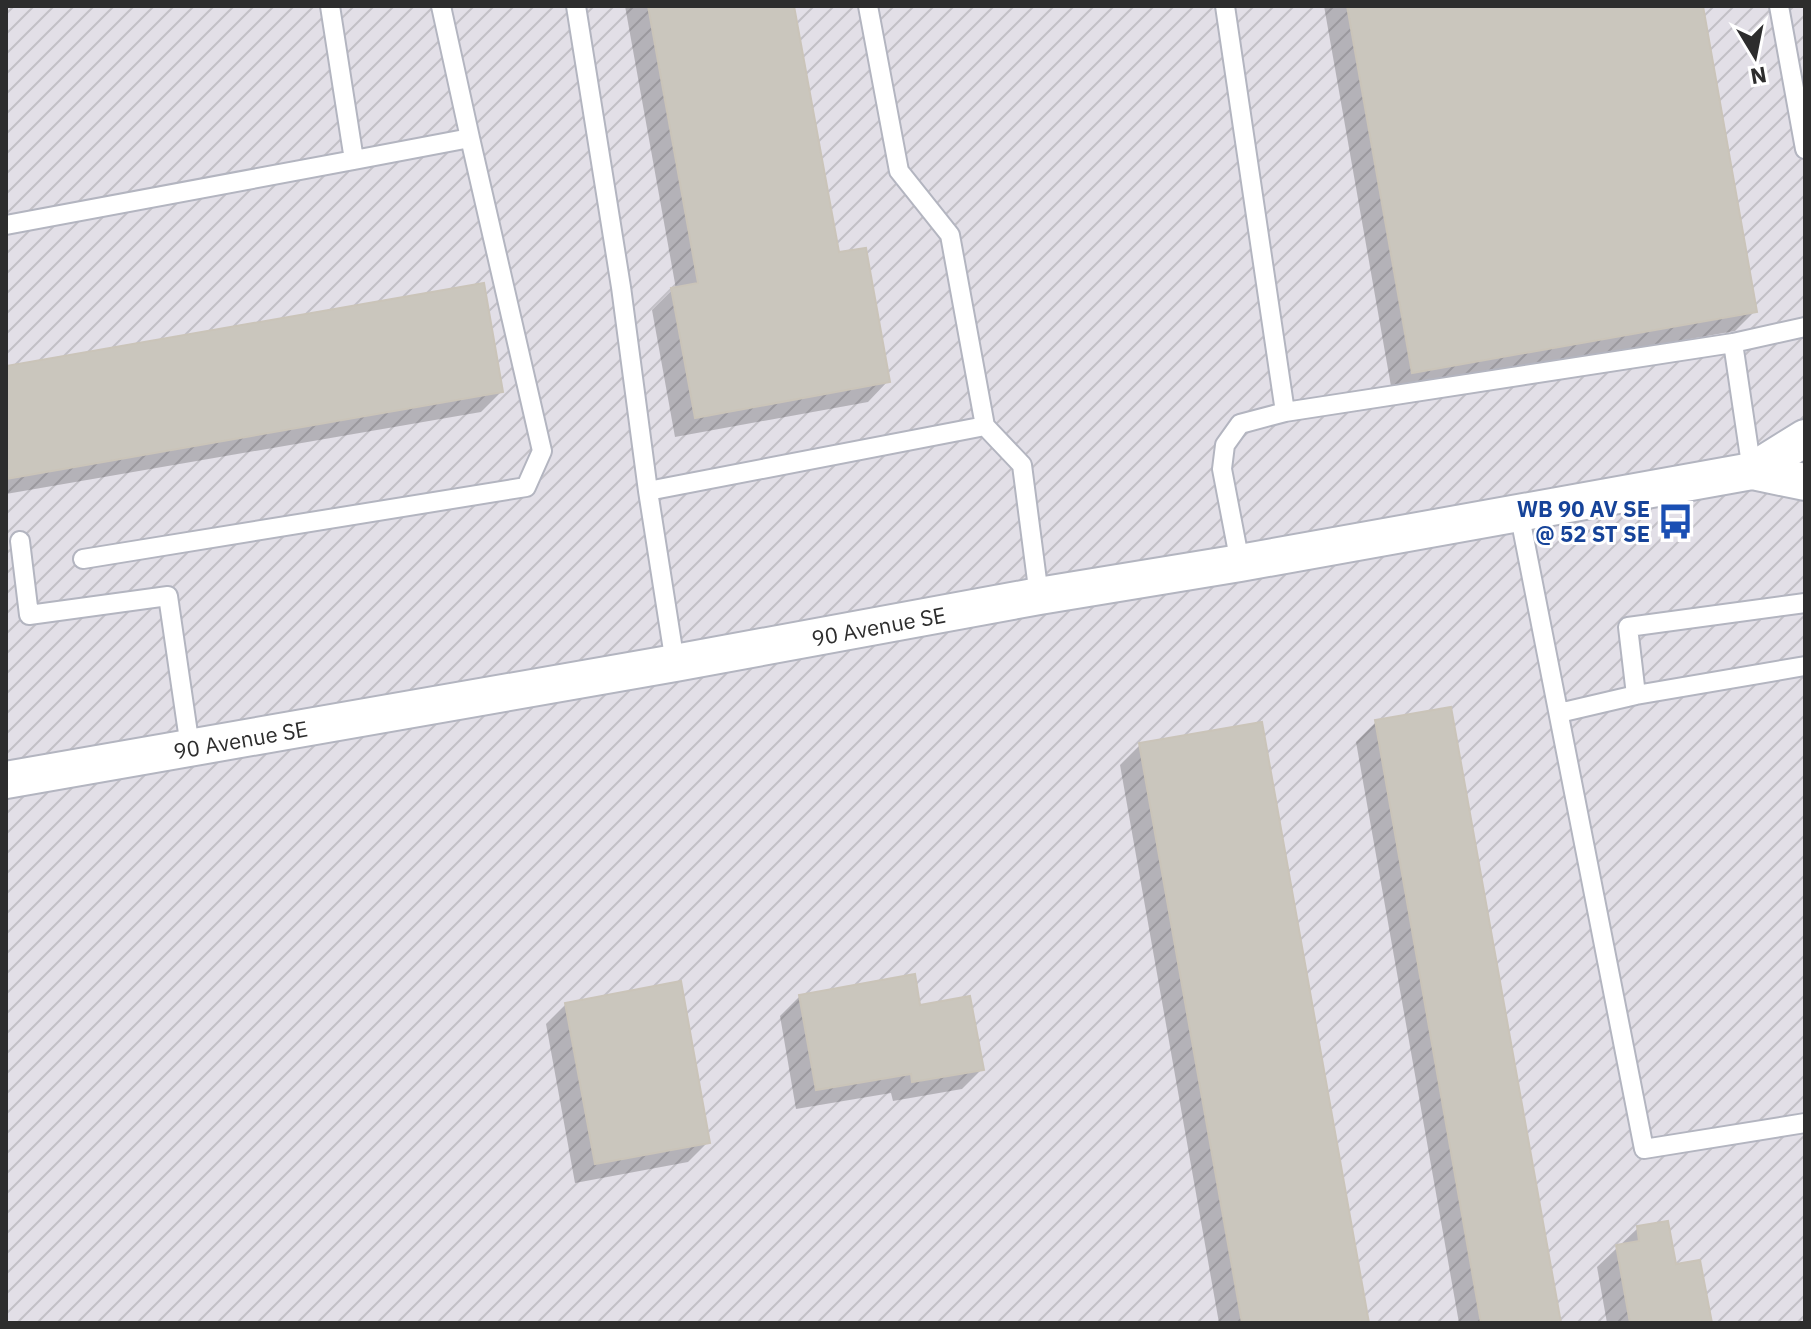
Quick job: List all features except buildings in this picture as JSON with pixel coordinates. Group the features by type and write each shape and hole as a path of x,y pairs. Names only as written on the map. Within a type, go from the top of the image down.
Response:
{"street":[{"name":"90 Avenue SE","path":"1752,471 1805,438"},
{"name":"90 Avenue SE","path":"6,780 1752,471 1805,482"}],"lane":[{"path":"330,6 354,160"},
{"path":"83,559 526,487 542,451 441,6"},
{"path":"576,6 621,287 675,663"},
{"path":"868,6 899,171 950,235 985,426 1022,465 1039,596"},
{"path":"1225,6 1285,412"},
{"path":"1779,6 1805,149"},
{"path":"6,225 470,138"},
{"path":"1240,563 1222,469 1225,445 1240,424 1285,412 1733,343 1805,327"},
{"path":"1733,343 1752,471"},
{"path":"648,491 985,426"},
{"path":"1519,512 1644,1149 1805,1123"},
{"path":"20,541 29,615 168,596 190,747"},
{"path":"1636,695 1628,627 1805,603"},
{"path":"1559,713 1636,695 1805,666"}],"shaded area":[{"path":"6,6 1805,6 1805,1323 6,1323"}],"place":[{"name":"WB 90 AV SE @ 52 ST SE","path":"1676,521"}]}
